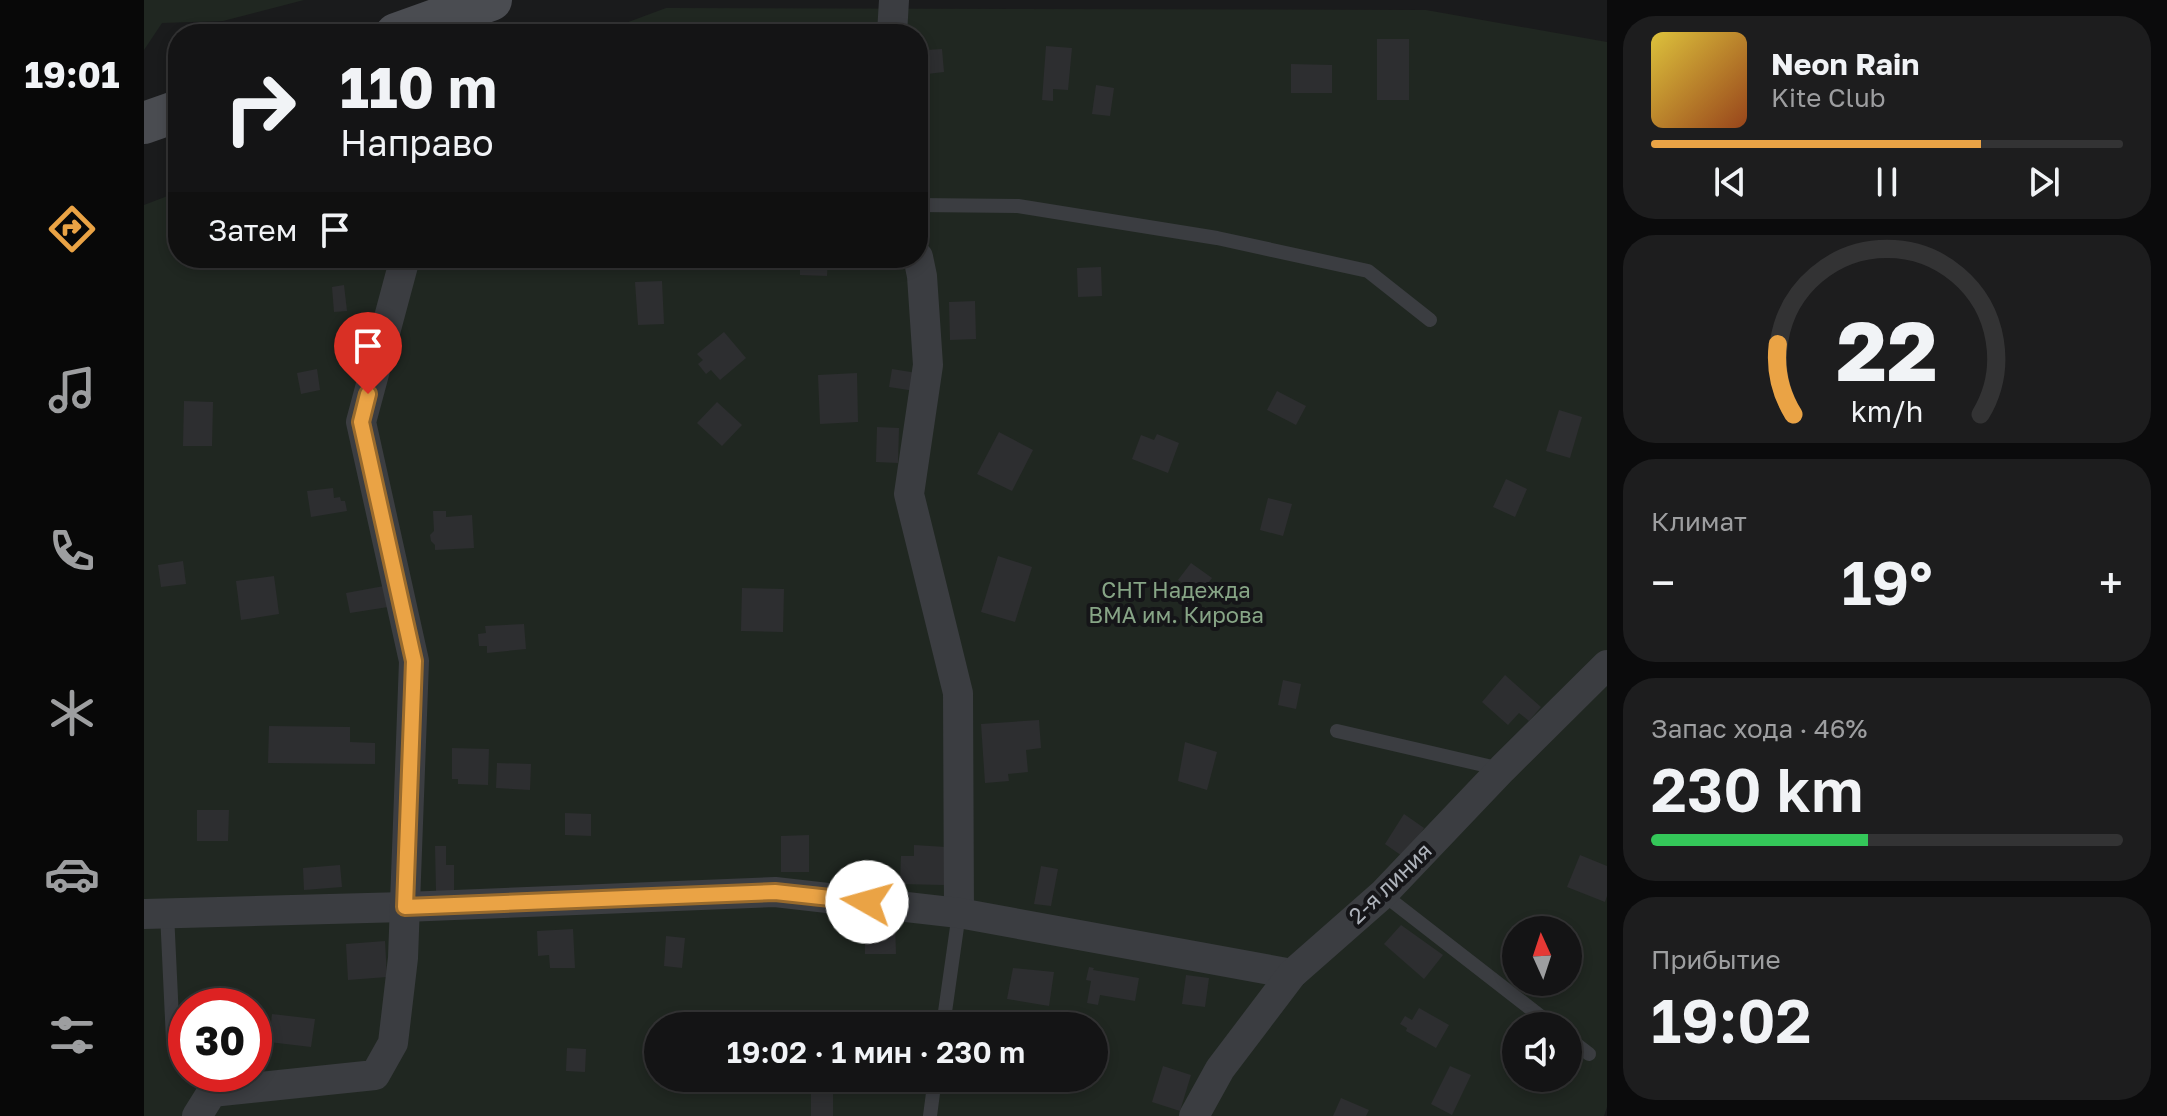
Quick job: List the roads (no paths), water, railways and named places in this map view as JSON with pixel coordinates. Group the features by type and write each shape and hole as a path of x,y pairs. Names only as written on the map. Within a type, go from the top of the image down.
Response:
{"main road":[{"path":"424,24 491,0"},
{"path":"144,123 168,115"}],"street":[{"path":"893,24 894,0"},
{"path":"205,1097 375,1075 393,1043 403,958 414,661 361,422 402,268"},
{"path":"920,268 928,365 909,494 958,693 959,913"},
{"name":"2-я линия","path":"1194,1116 1220,1069 1292,974 1383,894 1607,665"},
{"path":"155,914 775,892 959,913 1292,974"}],"lane":[{"path":"928,205 1018,206 1217,238 1368,271 1430,320"},
{"path":"1337,731 1502,769"},
{"path":"1383,894 1535,1012"},
{"path":"945,1012 959,913"},
{"path":"155,914 168,1005"},
{"path":"1582,1049 1589,1054"},
{"path":"930,1116 933,1092"}],"park label":[{"name":"СНТ Надежда ВМА им. Кирова","path":"1176,602"}]}
